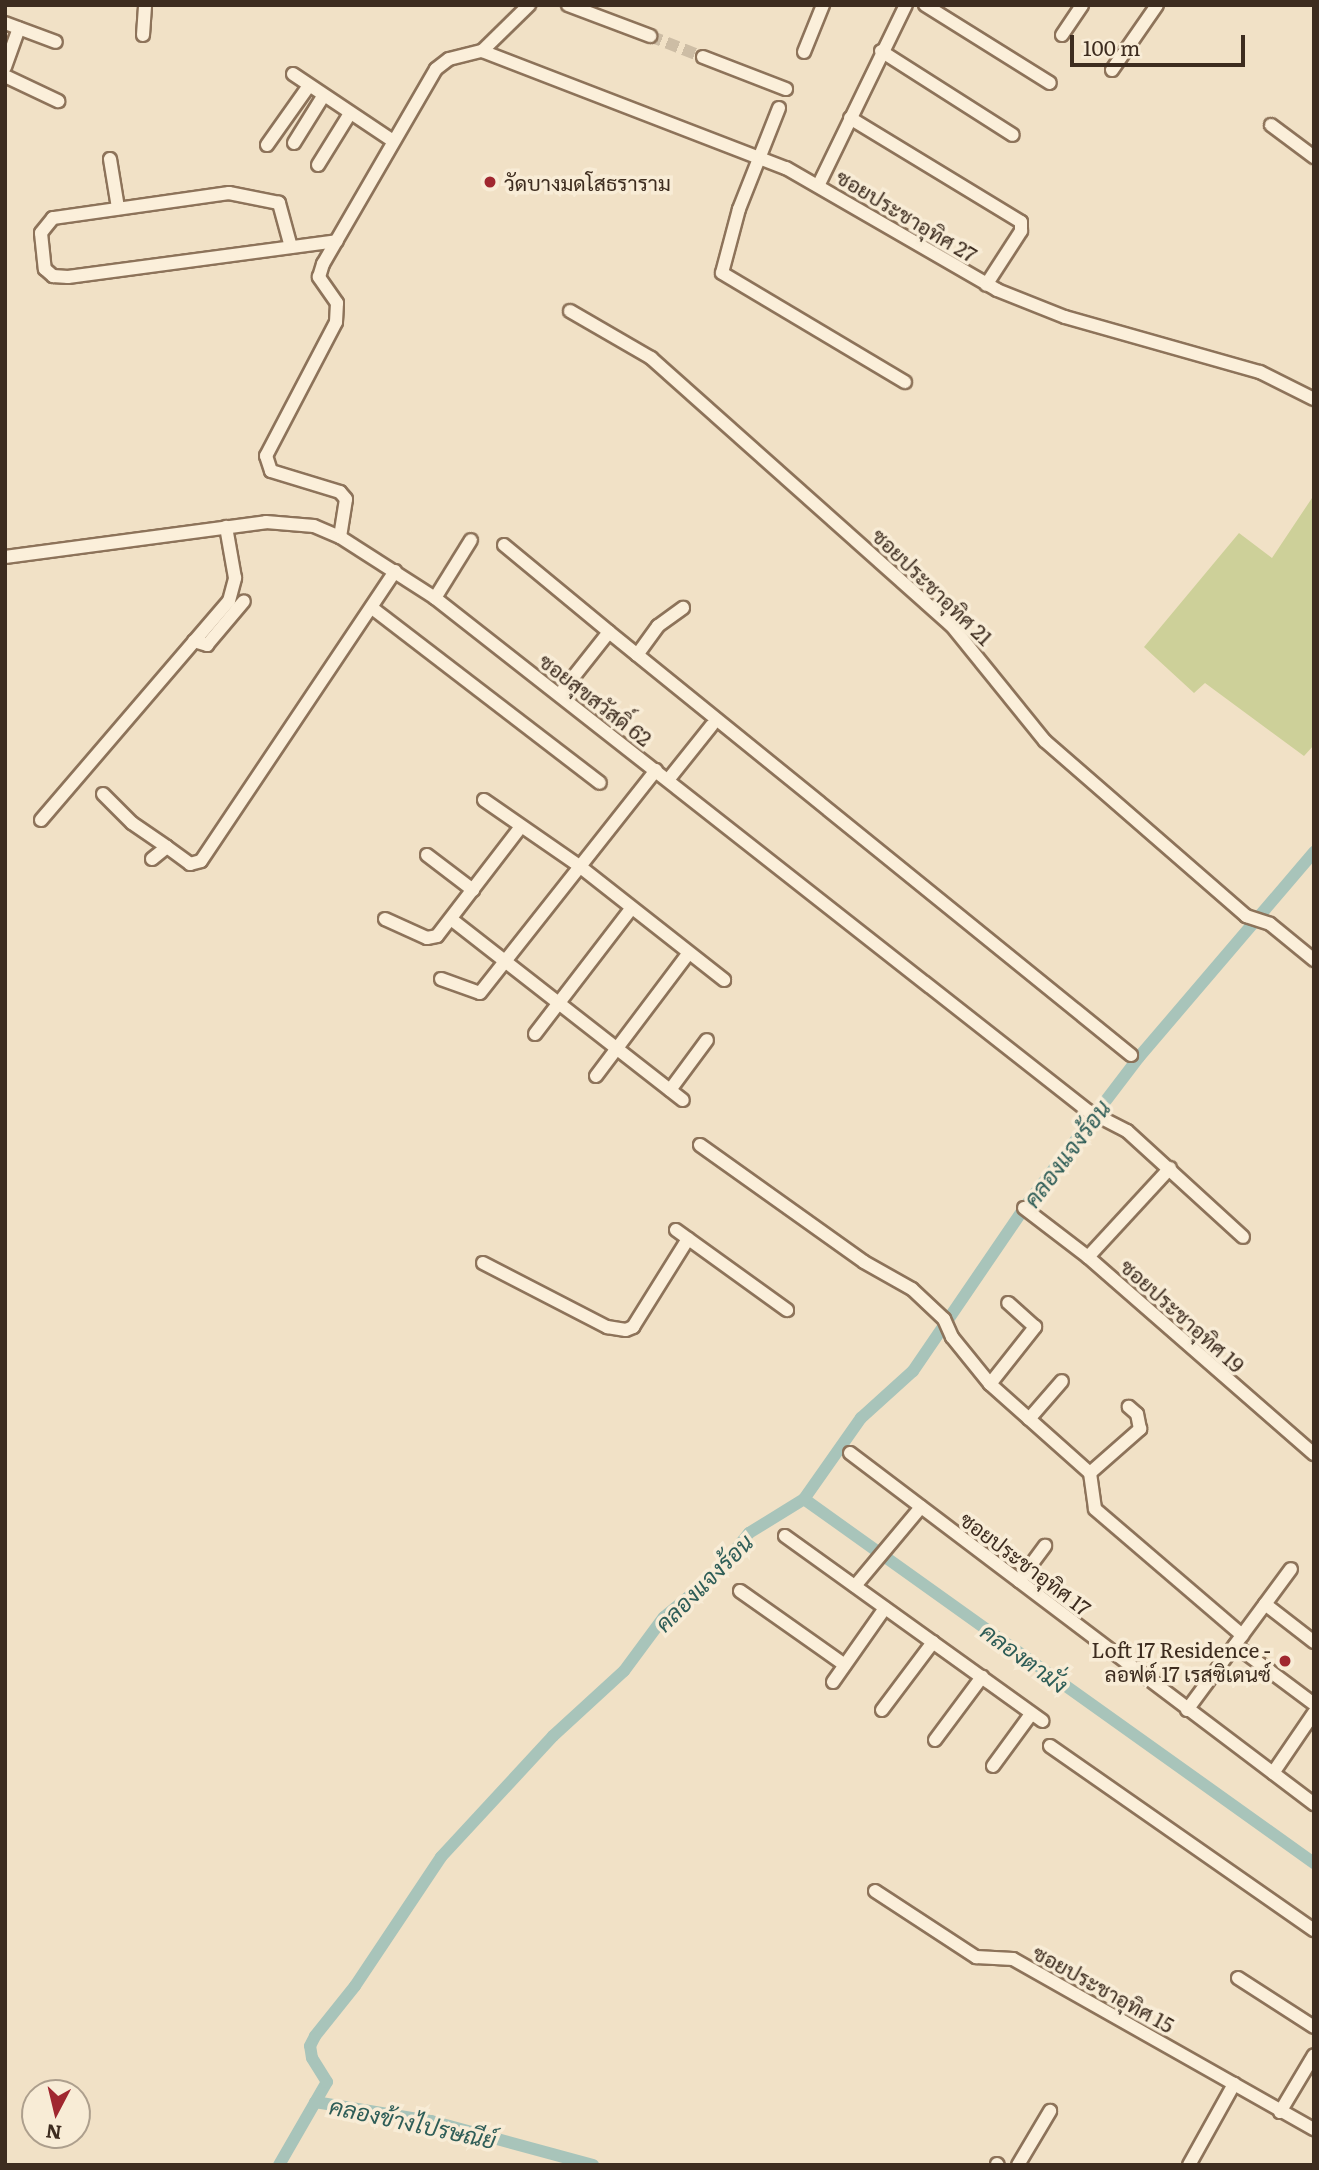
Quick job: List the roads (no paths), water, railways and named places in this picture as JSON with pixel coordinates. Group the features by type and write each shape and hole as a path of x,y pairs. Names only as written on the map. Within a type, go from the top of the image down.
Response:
{"street":[{"path":"143,35 145,5"},
{"path":"340,537 347,510 340,492 271,471 266,456 335,322 337,303 319,277 393,141 436,69 449,59 482,51 528,5"},
{"path":"568,5 650,36"},
{"path":"925,5 1050,83"},
{"path":"1062,35 1082,5"},
{"path":"1112,70 1157,5"},
{"path":"819,184 905,6"},
{"path":"804,52 818,7"},
{"path":"5,23 57,42"},
{"path":"5,67 19,28"},
{"name":"ซอยประชาอุทิศ 27","path":"482,51 760,158 819,184 986,285 1065,317 1260,372 1314,399"},
{"path":"881,51 1013,135"},
{"path":"703,57 786,89"},
{"path":"293,74 322,98 393,141"},
{"path":"5,76 58,101"},
{"path":"267,145 308,87"},
{"path":"294,143 322,98"},
{"path":"779,108 722,273 905,382"},
{"path":"318,165 349,115"},
{"path":"850,118 1021,222 1021,231 986,285"},
{"path":"1271,125 1314,156"},
{"path":"110,159 118,208"},
{"path":"291,247 284,209 265,197 229,193 53,218 45,224 41,233 45,269 53,276 68,277 337,241"},
{"name":"ซอยประชาอุทิศ 21","path":"570,311 651,358 905,581 951,625 1045,741 1246,916 1270,924 1314,960"},
{"name":"ซอยสุขสวัสดิ์ 62","path":"5,557 287,521 340,537 435,598 1088,1111 1127,1130 1243,1237"},
{"path":"41,820 194,641 234,590 226,527"},
{"path":"435,598 471,540"},
{"path":"504,545 1131,1055"},
{"path":"103,794 190,864 201,860 395,571"},
{"path":"194,641 207,645 244,601"},
{"path":"372,608 600,783"},
{"path":"637,655 658,626 682,608"},
{"path":"559,695 609,632"},
{"path":"668,780 712,725"},
{"path":"441,979 480,993 578,865 656,770"},
{"path":"484,800 520,828 578,865 724,980"},
{"path":"385,919 433,939 520,828"},
{"path":"152,859 167,847"},
{"path":"427,855 472,890"},
{"path":"535,1034 631,909"},
{"path":"451,919 683,1100"},
{"path":"596,1076 688,954"},
{"path":"670,1090 707,1040"},
{"path":"700,1145 864,1262 912,1289 944,1318 952,1337 990,1384 1090,1474 1095,1508 1239,1640 1314,1704"},
{"path":"1088,1257 1170,1168"},
{"name":"ซอยประชาอุทิศ 19","path":"1024,1208 1088,1257 1314,1454"},
{"path":"676,1230 787,1310"},
{"path":"483,1264 607,1327 626,1330 633,1327 688,1239"},
{"path":"990,1384 1034,1332 1032,1324 1008,1303"},
{"path":"1029,1419 1062,1381"},
{"path":"1090,1474 1140,1429 1140,1420 1129,1407"},
{"name":"ซอยประชาอุทิศ 17","path":"850,1453 1314,1804"},
{"path":"856,1586 921,1507"},
{"path":"785,1536 1037,1717 993,1766"},
{"path":"1019,1581 1045,1546"},
{"path":"1187,1710 1291,1569"},
{"path":"740,1591 845,1665"},
{"path":"1265,1604 1314,1642"},
{"path":"833,1682 885,1608"},
{"path":"881,1710 933,1642"},
{"path":"934,1740 982,1678"},
{"path":"1273,1773 1314,1713"},
{"path":"1050,1746 1314,1930"},
{"name":"ซอยประชาอุทิศ 15","path":"875,1891 976,1956 1013,1959 1314,2129"},
{"path":"1238,1978 1314,2027"},
{"path":"1280,2112 1314,2055"},
{"path":"1189,2165 1234,2084"},
{"path":"1018,2165 1050,2111"}],"waterway":[{"name":"คลองแจงร้อน","path":"279,2165 327,2082 312,2058 310,2046 315,2036 355,1986 441,1857 553,1736 624,1671 664,1617 716,1574 749,1533 804,1499 861,1418 913,1371 1024,1208 1139,1057 1314,852"},
{"name":"คลองตามั่ง","path":"804,1499 1314,1863"},
{"name":"คลองข้างไปรษณีย์","path":"315,2102 431,2121 593,2165"}],"tunnel":[{"path":"650,36 703,57"}],"place":[{"name":"วัดบางมดโสธราราม","path":"490,182"},
{"name":"Loft 17 Residence - ลอฟต์ 17 เรสซิเดนซ์","path":"1285,1661"}]}
